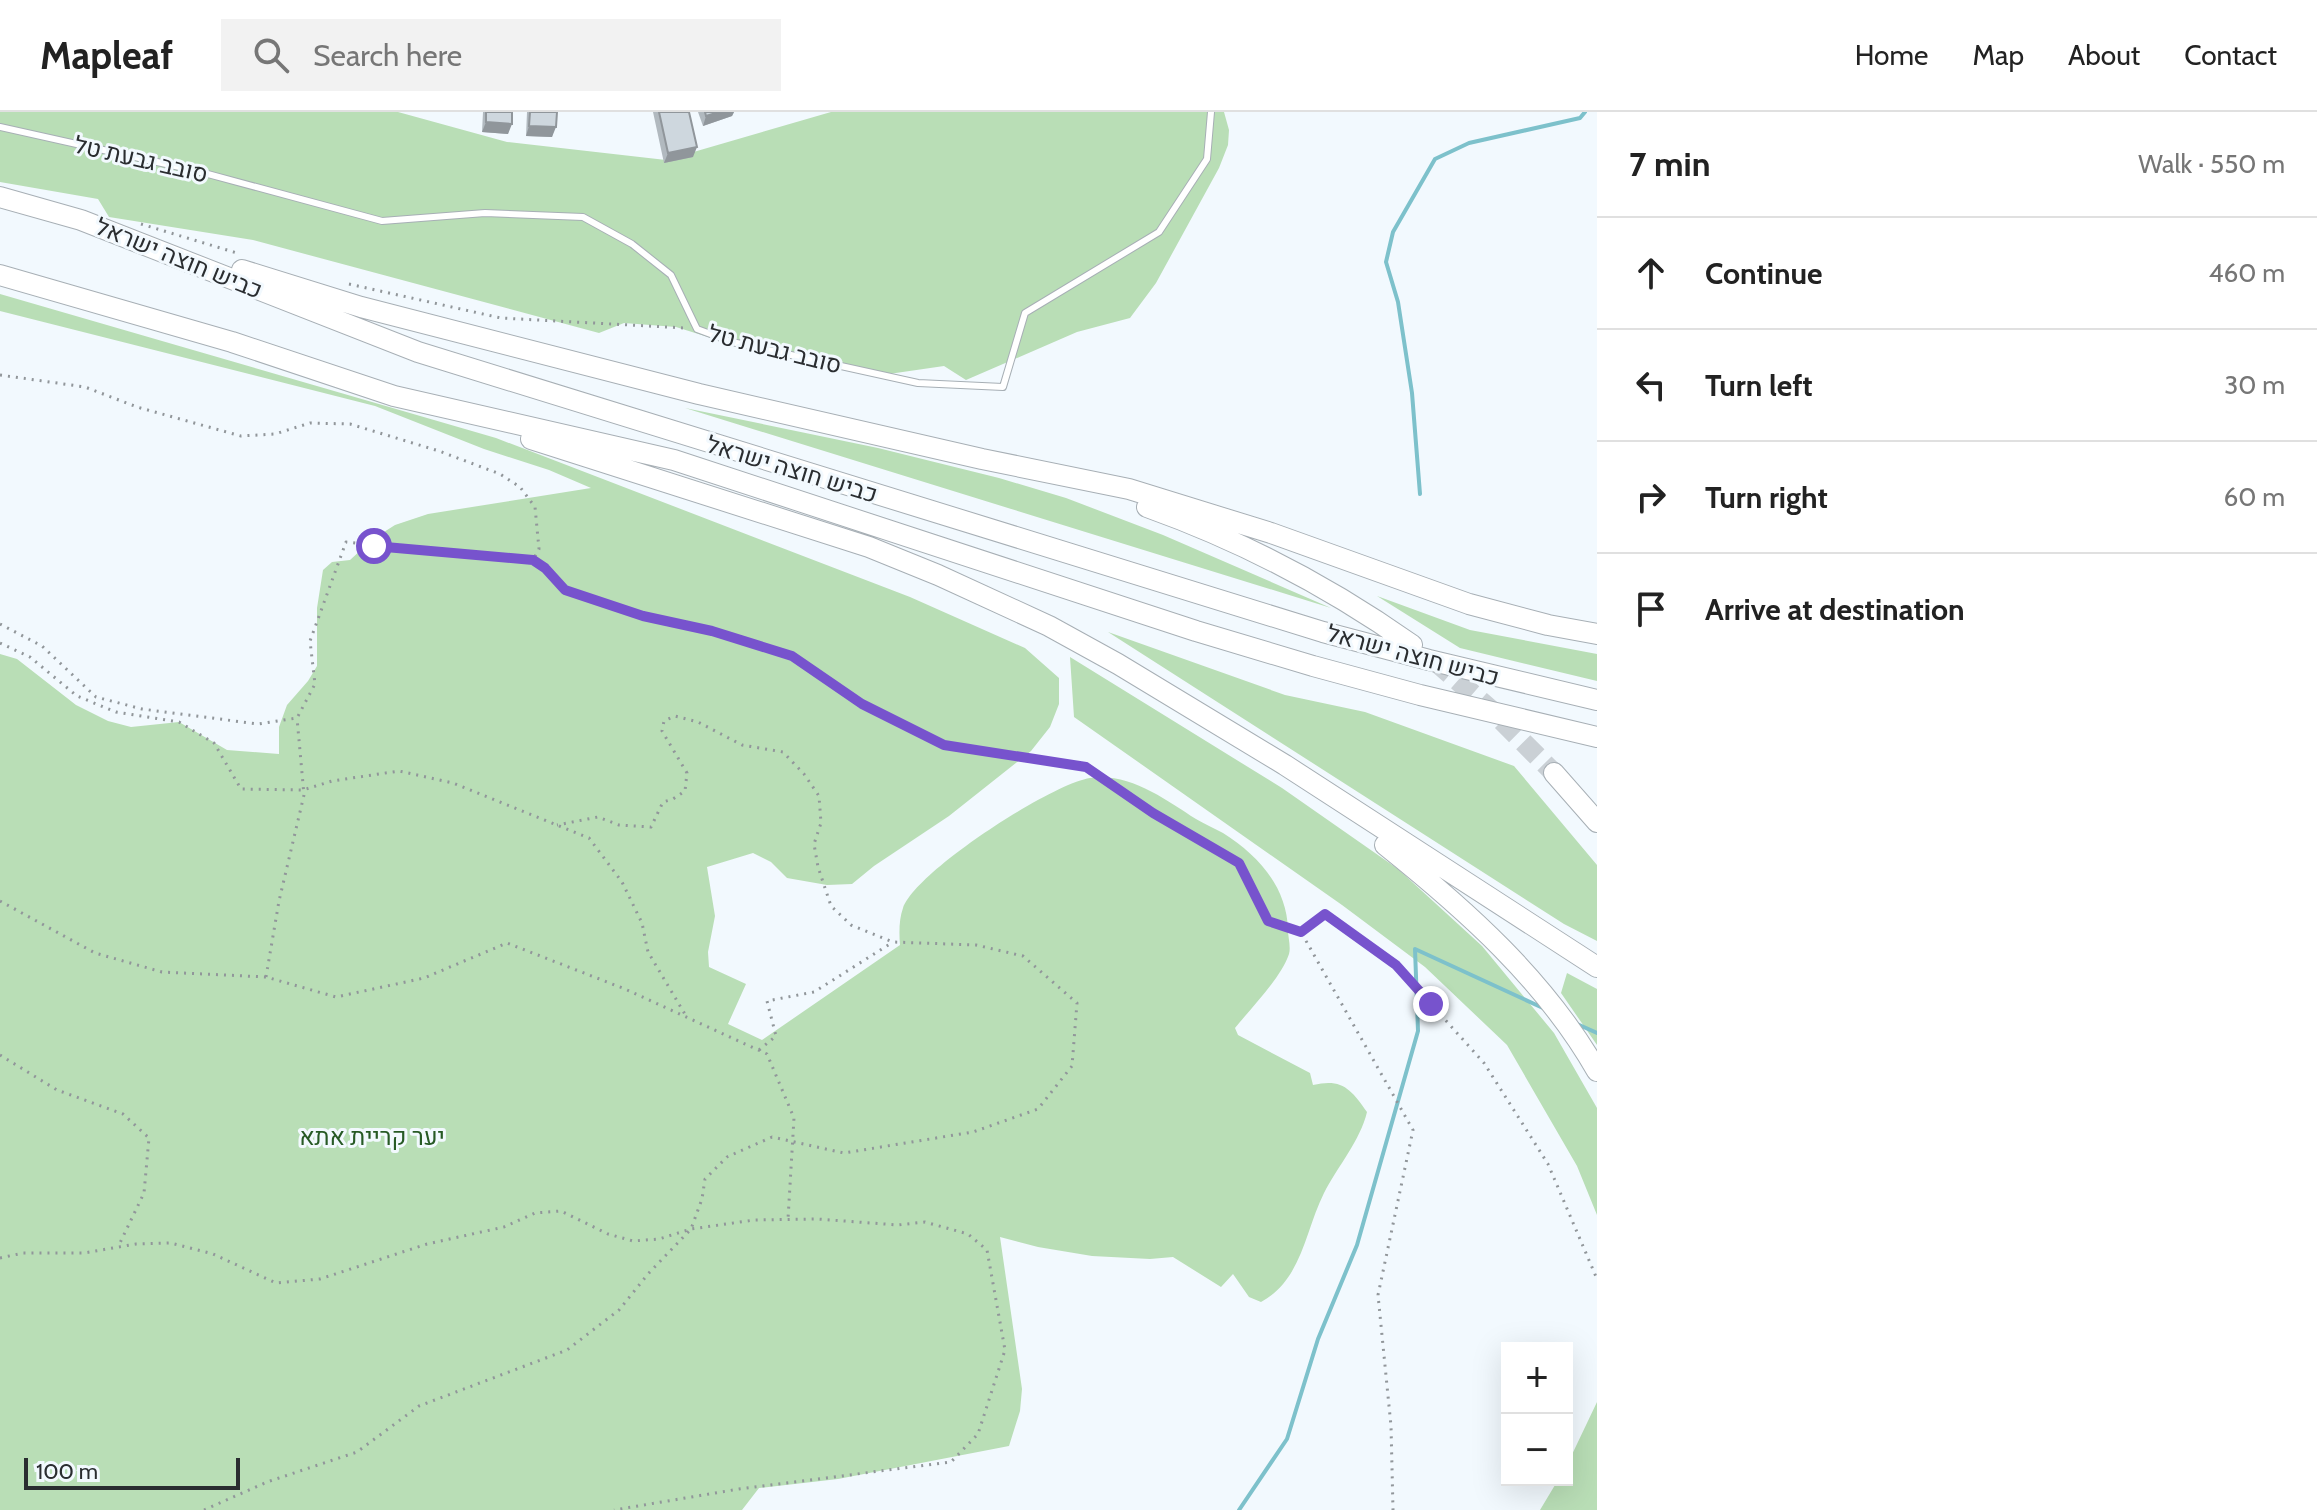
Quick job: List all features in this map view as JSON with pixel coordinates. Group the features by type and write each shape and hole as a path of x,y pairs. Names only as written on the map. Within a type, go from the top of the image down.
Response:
{"highway":[{"name":"כביש חוצה ישראל","path":"0,197 81,220 418,352 1323,632 1597,700"},
{"path":"81,220 361,307 699,394 1156,497 1271,533 1469,604 1548,625 1597,634"},
{"name":"כביש חוצה ישראל","path":"0,275 232,342 394,396 674,460 1254,649 1420,695 1597,737"},
{"path":"394,396 869,547 1049,626 1285,765 1597,967"},
{"path":"982,459 1084,486 1217,533 1284,565 1361,609 1412,645"},
{"path":"1285,765 1412,866 1480,927 1539,989 1568,1025 1597,1071"},
{"path":"1554,773 1597,822"}],"lane":[{"name":"סובב גבעת טל","path":"0,127 193,170 382,221 485,213 583,217 632,244 671,275 697,329 732,342 918,383 1003,387 1025,313 1159,232 1207,159 1211,112"}],"path":[{"path":"129,220 237,253"},
{"path":"338,281 501,318 697,329"},
{"path":"0,375 85,387 137,407 241,436 275,434 310,423 350,424 439,451 500,474 520,487 535,507 539,549 533,560"},
{"path":"266,977 303,790 297,718 315,684 310,641 346,542 533,560 565,590 643,616 712,631 792,656 862,704 944,745 1086,767 1153,813 1239,863 1268,921 1301,932 1413,1130 1378,1295 1391,1426 1393,1510"},
{"path":"0,624 42,646 96,697 142,709 258,724 297,718"},
{"path":"0,643 30,657 77,696 116,712 179,722 214,743 241,789 303,790 332,781 399,771 453,783 589,838 622,882 642,923 648,952 688,1019"},
{"path":"204,1510 267,1482 357,1452 419,1406 567,1350 619,1310 691,1229 702,1199 705,1179 727,1157 772,1137 844,1153 973,1132 1038,1109 1072,1066 1077,1003 1023,956 976,945 893,942 851,925 831,906 814,844 821,823 819,796 783,752 742,745 698,722 675,716 664,721 662,731 687,773 685,791 663,802 651,827 619,825 598,817 557,825"},
{"path":"0,901 95,953 136,965 162,972 266,977 336,997 424,978 507,943 625,989 767,1054 794,1118 788,1219"},
{"path":"1301,932 1325,914 1396,965 1484,1063 1548,1164 1597,1279"},
{"path":"759,1050 776,1036 767,1001 814,992 893,942"},
{"path":"0,1055 57,1090 123,1114 149,1138 144,1193 118,1247"},
{"path":"0,1258 23,1253 84,1253 171,1243 213,1254 276,1283 320,1279 427,1244 504,1227 535,1213 561,1211 608,1234 633,1241 659,1239 691,1229 754,1220 817,1219 898,1225 925,1222 968,1234 987,1250 1005,1350 978,1434 951,1462 739,1489 614,1510"}],"green space":[{"path":"0,112 398,112 507,142 666,160 831,112 1224,112 1229,130 1228,145 1219,168 1156,283 1130,318 1077,332 966,380 944,366 882,375 756,352 676,327 624,323 599,333 253,240 109,217 98,199 0,182"},
{"name":"יער קריית אתא","path":"0,294 496,438 910,597 1025,648 1059,678 1059,704 1050,727 1031,751 949,816 852,884 827,885 787,878 771,862 753,853 707,867 715,916 708,952 709,967 746,984 728,1024 762,1040 900,945 902,912 913,892 958,852 1017,812 1071,784 1090,778 1104,777 1133,783 1223,833 1248,851 1268,874 1282,900 1289,954 1273,983 1235,1028 1238,1035 1310,1073 1313,1085 1331,1083 1345,1087 1367,1112 1354,1143 1324,1193 1301,1254 1285,1281 1275,1293 1261,1302 1249,1297 1233,1274 1221,1287 1173,1257 1092,1256 1000,1237 1022,1389 1020,1411 1009,1446 838,1479 759,1488 742,1510 0,1510 0,654 17,659 76,705 108,721 131,727 179,722 227,750 279,754 279,727 287,705 317,666 317,608 323,570 332,562 350,560 373,539 395,525 428,514 591,488 375,406 0,311"},
{"path":"685,408 878,448 1066,498 1163,535 1331,608"},
{"path":"1377,596 1470,630 1597,654 1597,681 1460,648"},
{"path":"1108,632 1285,695 1365,712 1514,766 1597,865 1597,941 1564,924"},
{"path":"1070,657 1282,788 1398,869 1482,946 1554,1033 1597,1108 1597,1215 1577,1166 1507,1045 1425,967 1074,717"},
{"path":"1567,973 1597,989 1597,1045 1561,993"},
{"path":"1597,1402 1597,1510 1540,1510 1554,1486 1573,1486 1573,1452"}],"building":[{"path":"486,112 512,112 512,124 486,122"},
{"path":"530,112 557,112 556,127 529,126"},
{"path":"659,112 689,112 697,147 668,153"}],"waterway":[{"path":"1420,494 1412,393 1398,302 1386,262 1393,232 1435,159 1469,143 1580,118 1585,112"},
{"path":"1239,1510 1287,1439 1318,1339 1357,1245 1418,1031 1415,949 1543,1008"},
{"path":"1577,1024 1597,1033"}],"tunnel":[{"path":"1435,661 1490,709 1554,773"}],"route":[{"path":"374,546 533,560 565,590 643,616 712,631 792,656 862,704 944,745 1086,767 1153,813 1239,863 1268,921 1301,932 1325,914 1396,965 1431,1004"}]}
